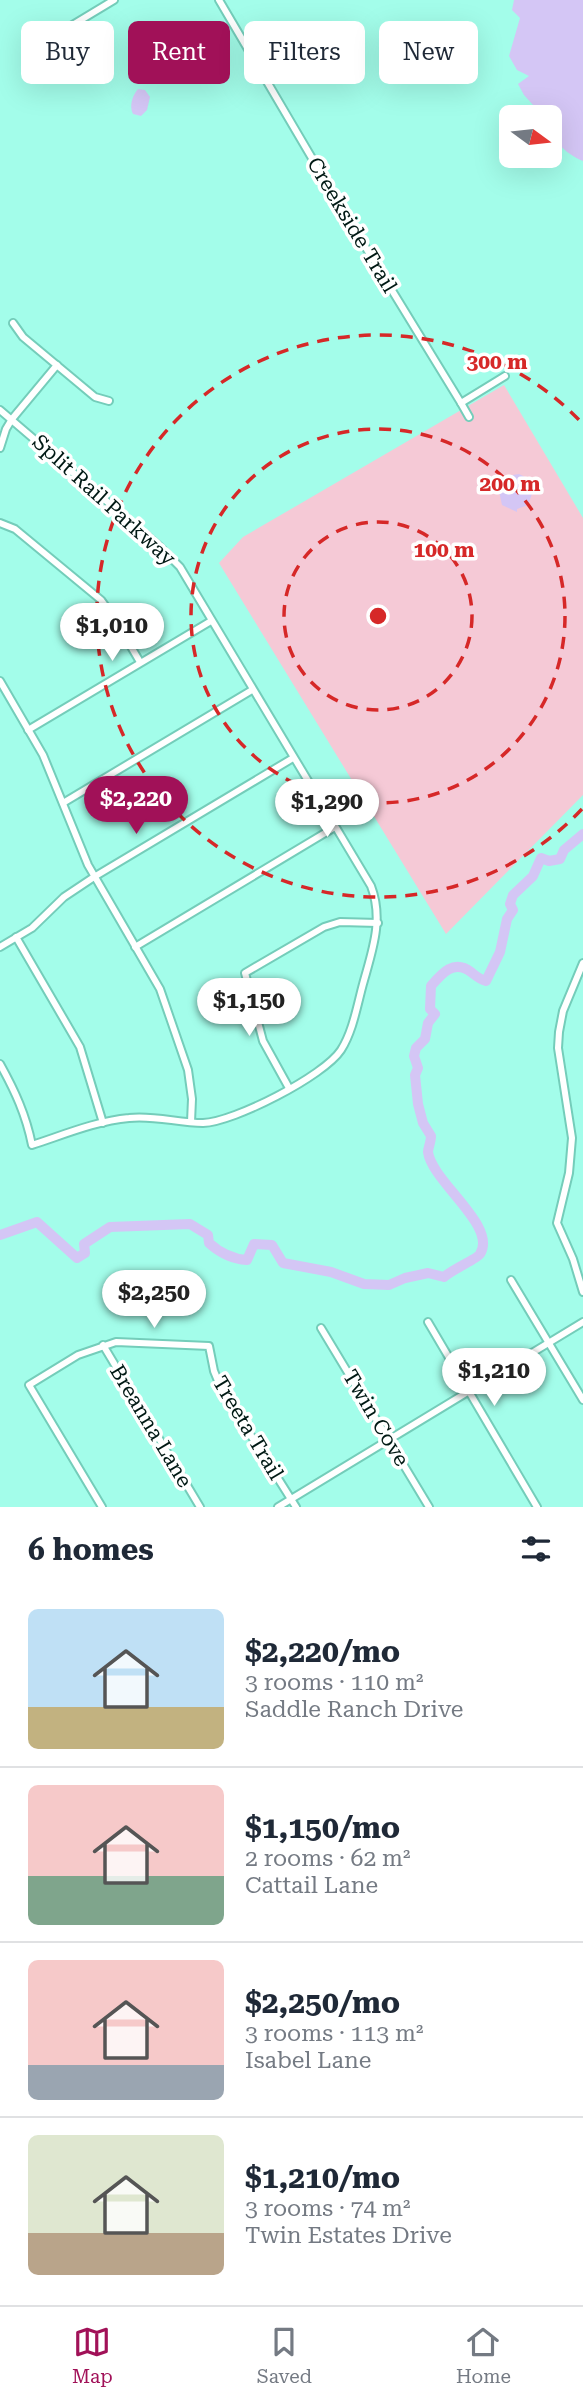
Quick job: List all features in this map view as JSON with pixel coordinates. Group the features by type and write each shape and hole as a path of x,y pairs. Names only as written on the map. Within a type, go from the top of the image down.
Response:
{"street":[{"path":"79,21 114,0"},
{"name":"Creekside Trail","path":"219,0 469,417"},
{"path":"13,323 23,337 95,397 109,401"},
{"path":"0,448 12,419 57,365"},
{"path":"461,403 505,376"},
{"name":"Split Rail Parkway","path":"0,410 171,557 188,580 371,886 377,902 378,923 346,1041 339,1052 325,1068 236,1116 219,1121 191,1122 131,1117 32,1145 27,1120 18,1097 0,1064"},
{"path":"0,523 15,529 101,600 140,662"},
{"path":"28,730 211,621"},
{"path":"0,681 43,755 94,877 160,989 188,1070 192,1098 191,1122"},
{"path":"63,803 253,690"},
{"path":"0,947 43,920 64,897 94,877 293,758"},
{"path":"135,947 335,827"},
{"path":"289,1088 264,1041 246,973 324,927 340,922 378,923"},
{"path":"16,937 80,1047 103,1123"},
{"path":"583,963 563,1012 559,1032 558,1048 572,1138 569,1173 557,1223 573,1259 583,1292"},
{"path":"512,1280 583,1400"},
{"path":"428,1322 537,1507"},
{"path":"278,1507 583,1322"},
{"name":"Twin Cove","path":"321,1328 429,1507"},
{"name":"Treeta Trail","path":"103,1345 116,1342 209,1346 221,1388 296,1507"},
{"path":"102,1507 29,1385 78,1355 103,1345"},
{"name":"Breanna Lane","path":"103,1345 200,1507"}],"shaded area":[{"path":"514,0 583,0 583,161 562,147 562,105 533,105 518,84 529,76 517,70 509,56 520,18 512,10"},
{"path":"138,89 145,90 150,97 147,110 141,116 133,114 131,108"},
{"path":"504,385 583,518 583,795 446,934 219,563 243,537"},
{"path":"519,474 527,478 533,491 528,505 517,509 517,512 502,505 497,482 507,476"}],"waterway":[{"path":"0,1235 37,1222 77,1258 85,1253 84,1244 110,1227 190,1224 208,1235 209,1243 213,1247 231,1257 247,1260 254,1244 272,1245 283,1263 331,1272 364,1284 389,1285 428,1273 444,1277 474,1259 480,1254 483,1243 480,1230 432,1164 428,1152 431,1136 423,1123 418,1104 415,1075 418,1068 414,1056 416,1048 425,1039 428,1023 435,1014 430,1009 431,986 444,972 454,967 465,968 486,981 500,952 507,919 513,910 510,904 513,895 533,876 541,858 549,861 560,859 564,850 583,834"}]}
